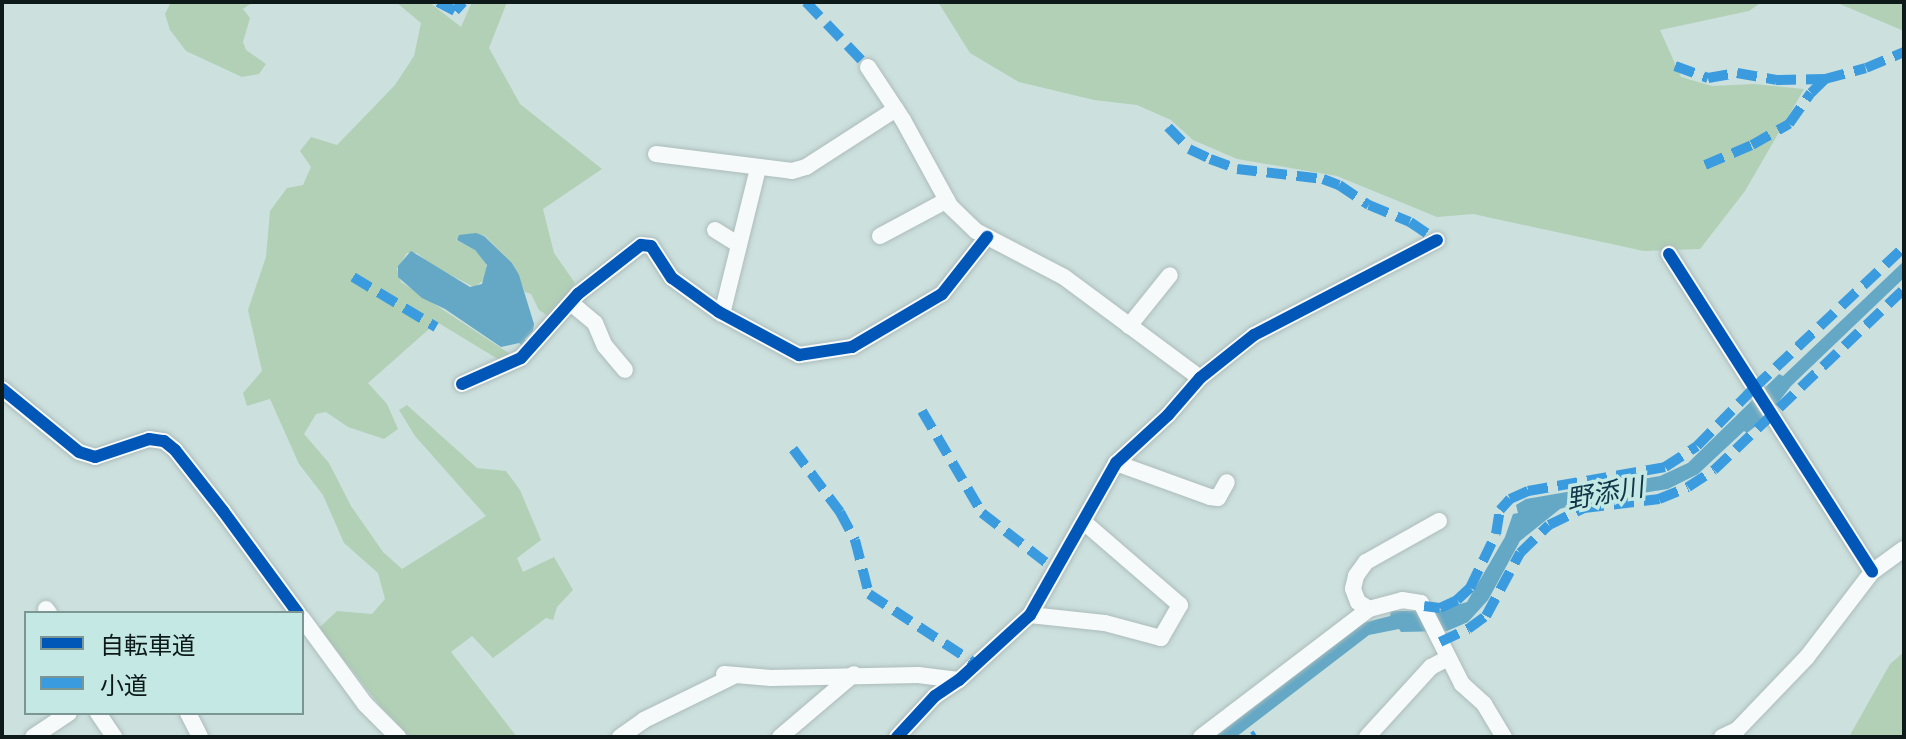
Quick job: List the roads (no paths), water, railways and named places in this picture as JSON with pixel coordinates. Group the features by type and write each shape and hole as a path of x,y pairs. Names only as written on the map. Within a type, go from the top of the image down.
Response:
{"street":[{"path":"868,67 896,109 947,200 976,231 1064,277 1200,378"},
{"path":"656,154 792,171 806,167 896,109"},
{"path":"722,314 758,168"},
{"path":"880,236 947,200"},
{"path":"715,230 739,245"},
{"path":"462,384 521,358 578,294 641,245 651,246 672,278 722,314 799,355 852,347 942,294 987,237"},
{"path":"897,737 935,696 959,680 1030,615 1116,463 1168,415 1200,378 1254,335 1437,240"},
{"path":"1669,254 1872,572"},
{"path":"1129,326 1170,275"},
{"path":"571,303 595,323 605,346 625,370"},
{"path":"2,389 79,452 95,457 149,439 164,441 175,450 223,511 297,611"},
{"path":"1116,463 1210,497 1218,498 1227,482"},
{"path":"1369,609 1358,602 1353,589 1366,562 1439,521"},
{"path":"1030,615 1105,623 1161,638 1180,605 1084,522"},
{"path":"1722,737 1737,730 1807,657 1872,572 1904,549"},
{"path":"1201,737 1369,609 1402,600 1421,603 1425,608 1462,684 1484,704 1504,737"},
{"path":"304,621 365,704 398,737"},
{"path":"1367,737 1431,667 1448,658"},
{"path":"631,734 730,674 771,678 854,674 959,680"},
{"path":"780,737 854,674"},
{"path":"33,737 66,715"},
{"path":"99,715 114,737"},
{"path":"189,715 200,737"}],"water":[{"path":"476,233 484,236 512,263 519,275 534,324 533,331 525,339 531,353 519,343 501,347 445,309 422,298 398,277 398,266 411,251 470,287 482,284 487,265 475,250 457,240 459,235"},
{"name":"野添川","path":"1904,261 1904,278 1791,386 1766,418 1747,433 1744,431 1698,474 1668,489 1578,503 1560,509 1520,541 1488,600 1468,622 1447,631 1401,632 1399,629 1369,635 1236,737 1215,737 1363,623 1390,616 1391,611 1437,611 1467,602 1505,537 1513,514 1518,513 1516,505 1526,499 1660,476 1688,463 1779,374 1783,376"}]}
